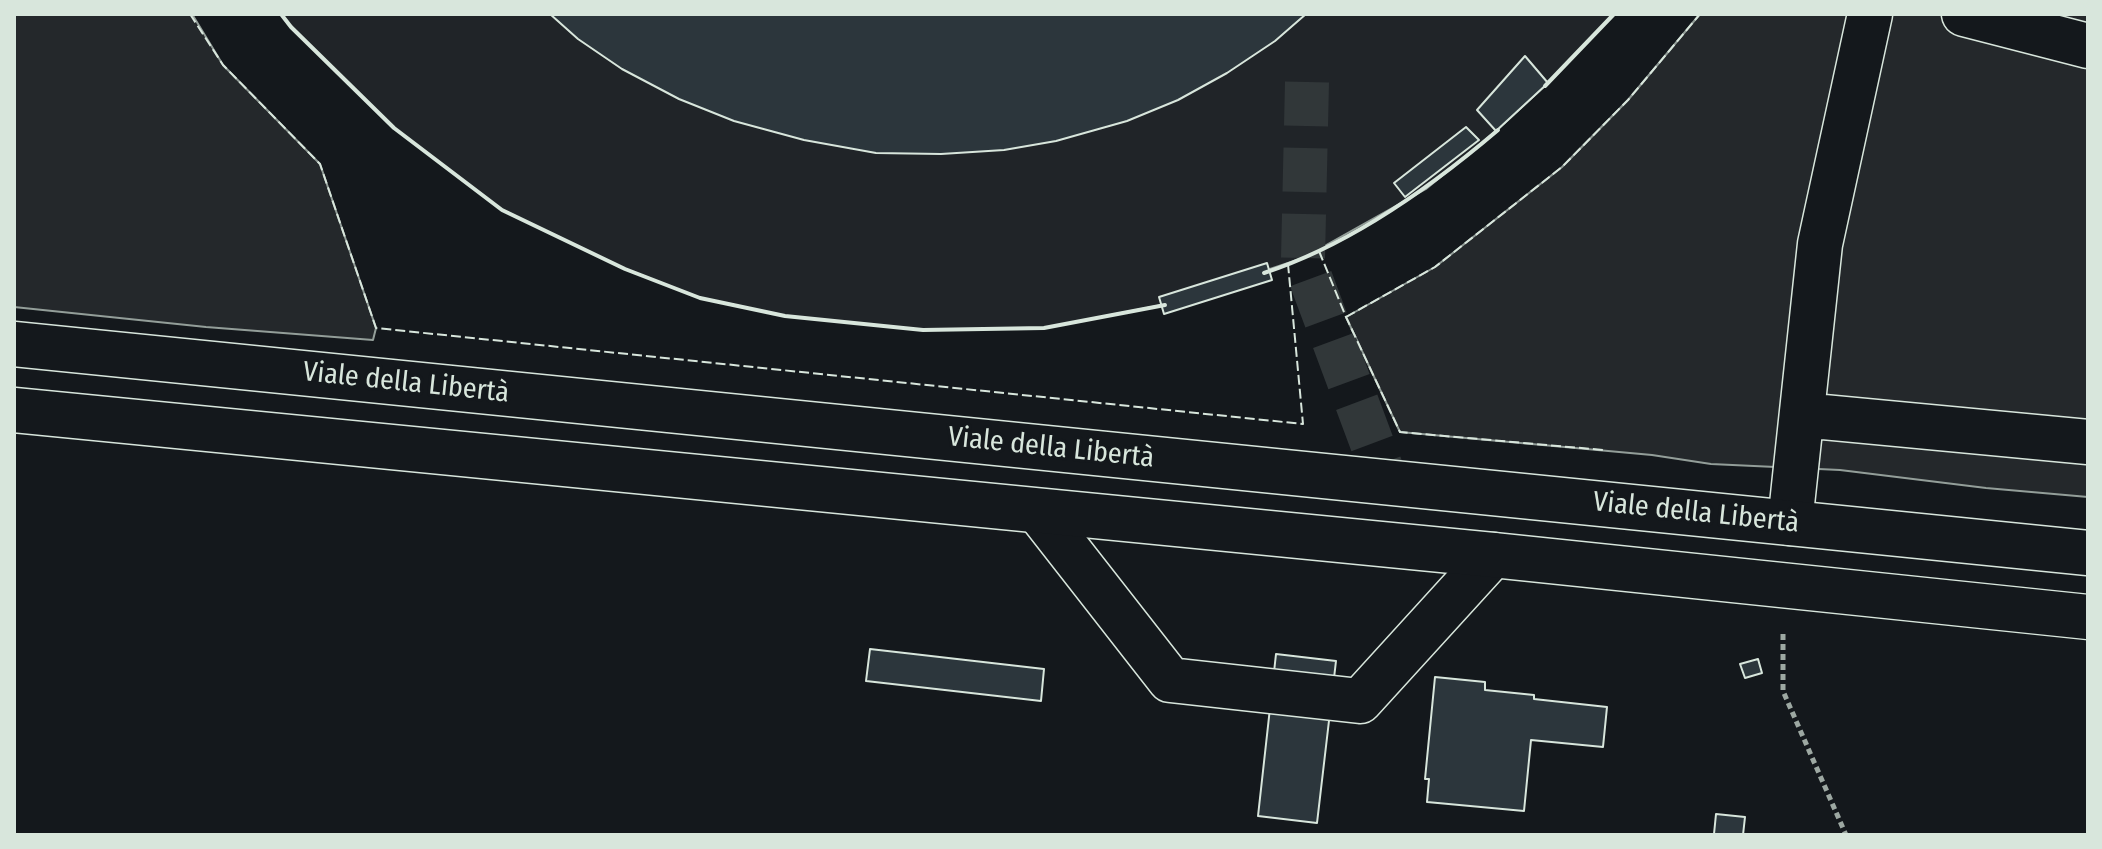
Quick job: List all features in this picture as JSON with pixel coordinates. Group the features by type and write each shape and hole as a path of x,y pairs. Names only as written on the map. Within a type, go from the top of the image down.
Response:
{"main road":[{"path":"1790,523 1820,244 1870,14"},
{"path":"1964,14 2088,46"},
{"name":"Viale della Libertà","path":"14,344 2088,553"},
{"path":"14,410 1493,555 2088,617"},
{"path":"1802,415 2088,442"},
{"path":"1038,511 1170,680 1360,701 1493,555"},
{"path":"1977,542 2088,533"}],"path":[{"path":"1782,585 1783,691 1846,835"}],"shaded area":[{"path":"14,14 192,14 223,65 320,164 376,328 373,340 14,307"},
{"path":"281,14 1614,14 1548,83 1426,189 1303,258 1162,305 1044,328 923,330 785,316 700,298 625,269 502,210 394,128"},
{"path":"1700,14 2088,14 2088,497 1840,470 1711,464 1652,455 1400,432 1346,317 1435,267 1562,167 1628,100"}],"building":[{"path":"550,14 1306,14 1275,41 1227,73 1178,100 1127,121 1056,141 1004,150 941,154 876,153 804,140 734,121 679,99 622,69 578,39"},
{"path":"1525,56 1548,83 1496,131 1477,110"},
{"path":"1466,127 1479,140 1405,197 1394,183"},
{"path":"1267,263 1272,280 1164,314 1159,297"},
{"path":"870,649 1044,669 1041,701 866,681"},
{"path":"1276,654 1336,661 1317,823 1258,816"},
{"path":"1758,659 1762,673 1745,678 1740,664"},
{"path":"1435,677 1485,682 1485,690 1534,695 1534,699 1607,707 1603,747 1531,740 1524,811 1427,802 1429,779 1425,779"},
{"path":"1716,814 1745,817 1743,835 1714,834"}],"tunnel":[{"path":"1307,82 1303,258 1386,481"}],"fence":[{"path":"190,14 223,65 320,164 376,328 1303,424 1288,264"},
{"path":"1346,317 1435,267 1562,167 1628,100 1700,14"},
{"path":"1319,251 1400,432 1603,450"}],"wall":[{"path":"281,14 394,128 502,210 625,269 700,298 785,316 923,330 1044,328 1165,305"},
{"path":"1545,86 1614,14"},
{"path":"1264,273 1327,247 1388,213 1445,173 1498,130"}]}
